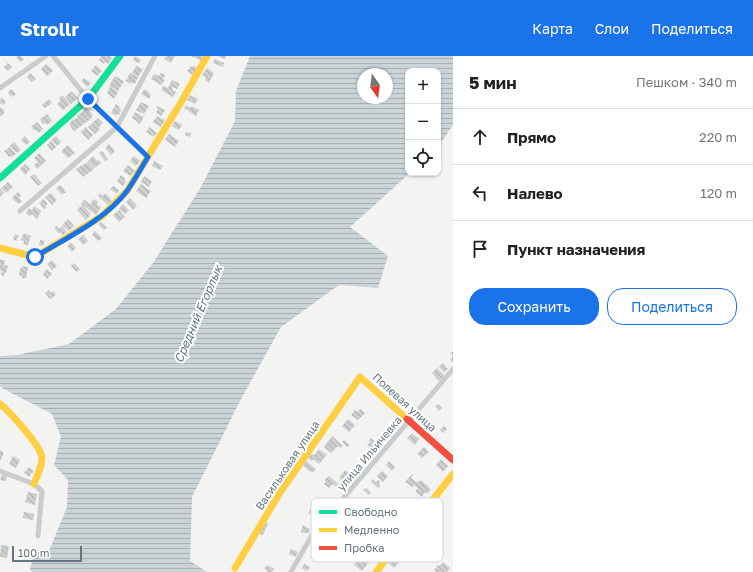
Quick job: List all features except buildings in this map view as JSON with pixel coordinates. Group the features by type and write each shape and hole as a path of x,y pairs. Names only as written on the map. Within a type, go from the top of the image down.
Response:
{"street":[{"path":"0,88 46,56"},
{"path":"53,56 88,99 148,157"},
{"path":"0,178 88,99 120,56"},
{"path":"20,211 117,127 155,56"},
{"path":"0,248 35,257 102,216 114,205 127,191 207,56"},
{"name":"улица Ильичевка","path":"343,498 453,369"},
{"name":"Полевая улица","path":"360,377 453,460"},
{"name":"Васильковая улица","path":"235,568 279,494 360,377"},
{"path":"0,404 35,444 41,455 40,468 34,484"},
{"path":"0,471 34,484 42,491 38,536"},
{"path":"434,498 453,474"},
{"name":"улица Ильичевка","path":"291,572 311,537"},
{"path":"376,572 384,562"}],"water":[{"name":"Средний Егорлык","path":"250,56 453,56 453,125 441,143 441,68 405,68 405,176 407,176 350,227 388,256 378,288 339,285 281,327 241,399 192,497 190,561 207,572 33,572 30,570 34,552 49,551 67,507 68,480 54,465 61,437 52,414 0,386 0,356 17,355 69,344 116,309 153,263 201,187 235,121 236,91"}],"traffic: fast":[{"path":"0,178 88,99 120,56"}],"traffic: slow":[{"path":"0,248 35,257 102,216 127,191 183,99 207,56"},
{"path":"235,568 279,494 360,377 407,419"},
{"path":"0,404 24,429 40,452 42,457 41,464 34,484"},
{"path":"434,498 453,474"},
{"path":"376,572 384,562"}],"traffic: jam":[{"path":"407,419 453,460"}],"route":[{"path":"35,257 102,216 127,191 148,157 88,99"}]}
